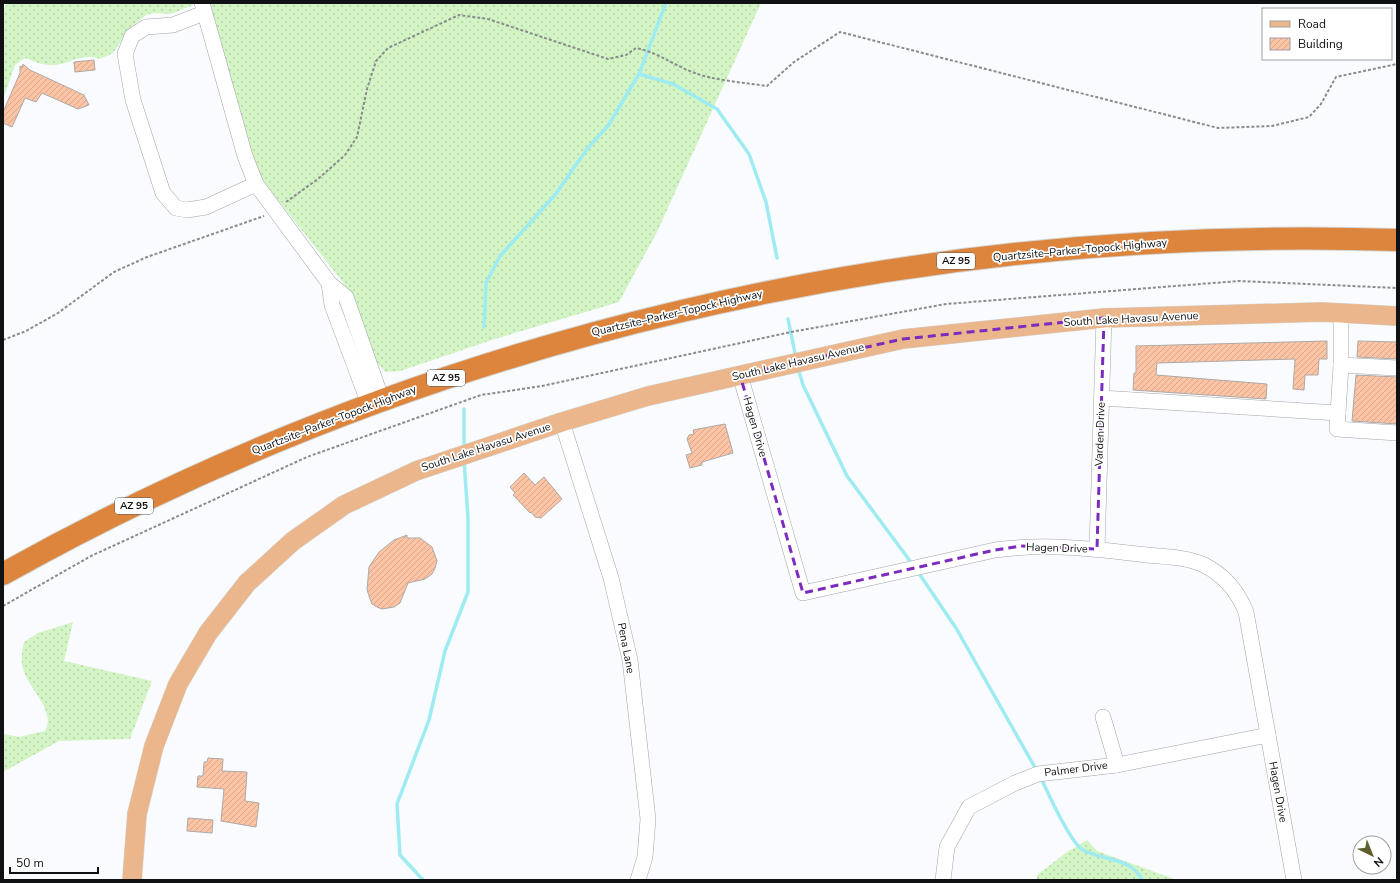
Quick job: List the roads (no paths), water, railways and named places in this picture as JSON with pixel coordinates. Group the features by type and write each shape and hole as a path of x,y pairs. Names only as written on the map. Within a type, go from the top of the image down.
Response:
{"highway":[{"name":"Quartzsite–Parker–Topock Highway","path":"3,574 86,530 194,478 269,444 376,402 488,364 596,332 719,302 852,276 986,257 1120,245 1256,239 1397,240"}],"main road":[{"name":"South Lake Havasu Avenue","path":"132,880 137,814 154,746 178,684 208,633 247,583 292,541 344,505 416,471 562,422 648,396 903,339 1104,318 1322,312 1397,316"}],"street":[{"path":"256,184 206,207 187,210 176,208 163,194 133,100 124,54 132,36 146,27 173,25 203,8 244,156 256,184 274,211 328,283 332,305 376,402"},
{"path":"1341,313 1341,365 1337,429 1397,433"},
{"name":"Varden Drive","path":"1097,549 1104,318"},
{"path":"1341,365 1397,368"},
{"name":"Hagen Drive","path":"740,375 803,593 1001,549 1021,546 1097,549 1195,562 1216,573 1233,588 1239,596 1246,612 1294,880"},
{"path":"1102,398 1338,413"},
{"name":"Pena Lane","path":"562,422 611,578 630,660 648,819 644,857 638,880"},
{"path":"1103,717 1117,764"},
{"name":"Palmer Drive","path":"943,880 947,847 969,807 1038,774 1117,764 1268,735"}],"waterway":[{"path":"484,327 486,283 500,256 555,195 587,149 608,126 639,74 666,3"},
{"path":"639,74 673,84 717,109 749,154 766,202 777,258"},
{"path":"788,319 796,358"},
{"path":"798,368 803,385 847,476 913,565"},
{"path":"464,409 464,448"},
{"path":"423,880 400,855 397,804 429,720 445,651 468,592 468,518 464,460"},
{"path":"918,572 956,628 1037,771"},
{"path":"1041,778 1060,817 1078,846 1090,853 1116,860 1132,867 1142,880"}]}
